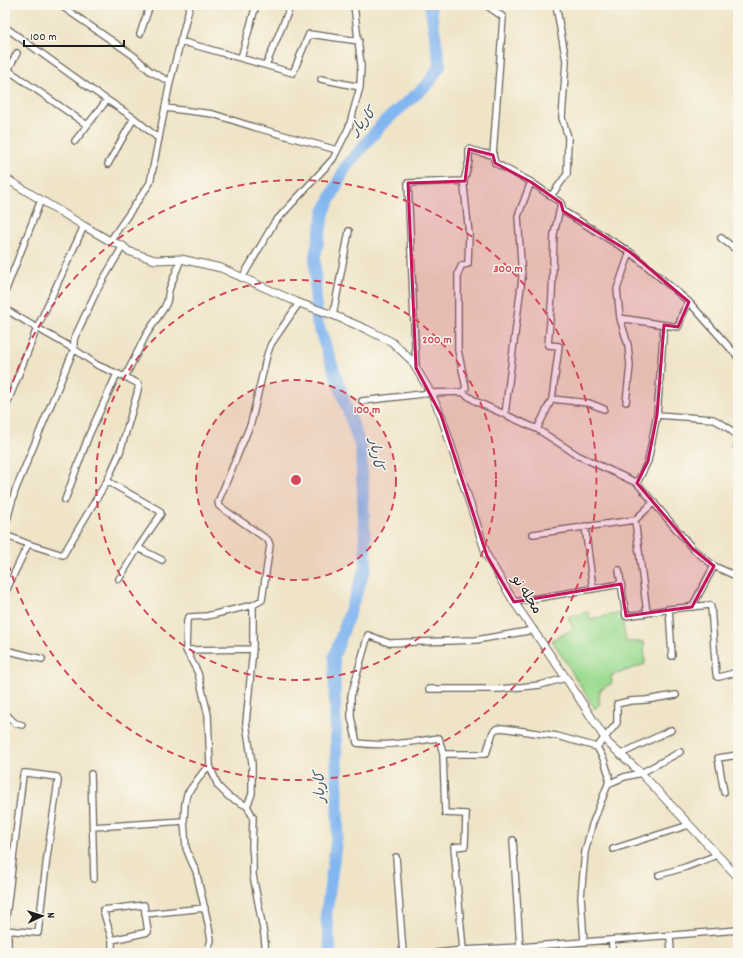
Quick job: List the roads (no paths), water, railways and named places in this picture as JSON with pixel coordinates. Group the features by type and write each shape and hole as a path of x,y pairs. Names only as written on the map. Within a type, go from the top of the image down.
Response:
{"street":[{"path":"60,5 134,56 150,71 170,82"},
{"path":"140,34 150,5"},
{"path":"110,241 150,183 170,82 190,5"},
{"path":"241,58 256,5"},
{"path":"266,65 291,5"},
{"path":"242,278 274,223 333,159 349,127 360,87 361,65 354,5"},
{"path":"486,5 502,17 493,155 495,163 531,182 561,203 563,211 630,252 689,302 738,357"},
{"path":"551,196 567,174 568,136 562,118 566,61 556,5"},
{"path":"5,27 134,118 159,139"},
{"path":"180,41 293,73 309,34 359,41"},
{"path":"17,53 6,73 87,125"},
{"path":"322,78 360,87"},
{"path":"75,141 107,100"},
{"path":"165,108 213,114 337,150"},
{"path":"108,164 134,118"},
{"path":"462,392 466,388 458,350 458,273 462,265 468,264 469,234 464,181 469,161 469,149 493,155"},
{"name":"محله نو","path":"5,179 110,241 123,246 128,251 156,260 181,259 220,268 300,304 333,315 366,329 392,342 411,360 432,393 441,415 487,556 514,602 608,743 641,773 738,877"},
{"path":"416,368 408,182 464,181"},
{"path":"505,414 522,278 518,216 531,182"},
{"path":"5,292 41,200"},
{"path":"537,429 552,399 559,346 548,345 552,295 554,234 561,203"},
{"path":"5,409 36,328 84,226"},
{"path":"333,315 349,231"},
{"path":"720,238 738,251"},
{"path":"5,527 15,491 74,349 74,339 97,290 123,246"},
{"path":"626,402 630,366 628,345 620,318 617,289 630,252"},
{"path":"125,377 146,335 167,302 181,259"},
{"path":"620,318 678,327 683,312 689,302"},
{"path":"266,953 253,875 253,817 247,806 229,798 218,786 210,766 208,715 198,673 186,650 189,617 207,616 253,606 262,600 270,545 268,540 219,506 218,502 251,423 271,344 300,304"},
{"path":"5,309 74,349 98,365 139,384 120,452 107,481 62,554 28,544 5,535"},
{"path":"637,483 648,461 656,414 664,325"},
{"path":"65,500 89,435 117,374"},
{"path":"362,401 432,393 462,392 477,402 537,429 579,456 637,483 694,549 714,566 738,577"},
{"path":"552,399 589,403 604,409"},
{"path":"656,414 713,419 724,425 738,437"},
{"path":"107,481 160,511 161,514 119,579"},
{"path":"533,534 635,520 654,502"},
{"path":"635,520 647,614"},
{"path":"585,526 593,589"},
{"path":"5,593 28,544"},
{"path":"138,548 162,560"},
{"path":"692,607 714,566"},
{"path":"619,570 626,616 647,614 669,609 710,605 717,677 738,672"},
{"path":"514,602 621,584"},
{"path":"247,806 252,794 252,763 246,722 252,649 253,606"},
{"path":"669,609 672,656"},
{"path":"462,950 454,847 465,846 466,814 445,813 443,754 439,738 397,744 357,743 351,717 351,696 368,635 389,643 476,640 534,630"},
{"path":"186,650 252,649"},
{"path":"5,650 42,660"},
{"path":"429,689 500,689 540,685 566,678"},
{"path":"597,748 617,723 617,704 676,695"},
{"path":"5,713 14,723 22,725"},
{"path":"443,754 486,754 493,732 496,729 502,728 557,736 597,748 604,760 609,775 608,784 592,825 585,852 580,897 584,942"},
{"path":"621,754 671,730"},
{"path":"608,784 624,777 641,773 680,752"},
{"path":"724,792 718,758 738,755"},
{"path":"207,953 211,940 196,871 186,848 184,821 185,803 188,794 204,771 210,766"},
{"path":"6,929 38,933 58,781 57,777 26,773 23,775 6,929 8,953"},
{"path":"91,774 94,879"},
{"path":"93,827 184,821"},
{"path":"613,849 689,825"},
{"path":"513,840 520,947"},
{"path":"659,875 686,867 717,855"},
{"path":"396,857 403,953"},
{"path":"112,940 148,932 144,905 103,910 112,940 112,953"},
{"path":"145,914 205,908"},
{"path":"436,953 462,950 490,951 520,947 738,930"},
{"path":"670,935 671,953"},
{"path":"612,940 612,953"}],"waterway":[{"name":"کاربار","path":"331,953 326,916 338,828 334,657 366,566 361,448 316,319 315,256 324,212 345,168 383,123 429,83 440,65 430,5"}]}
